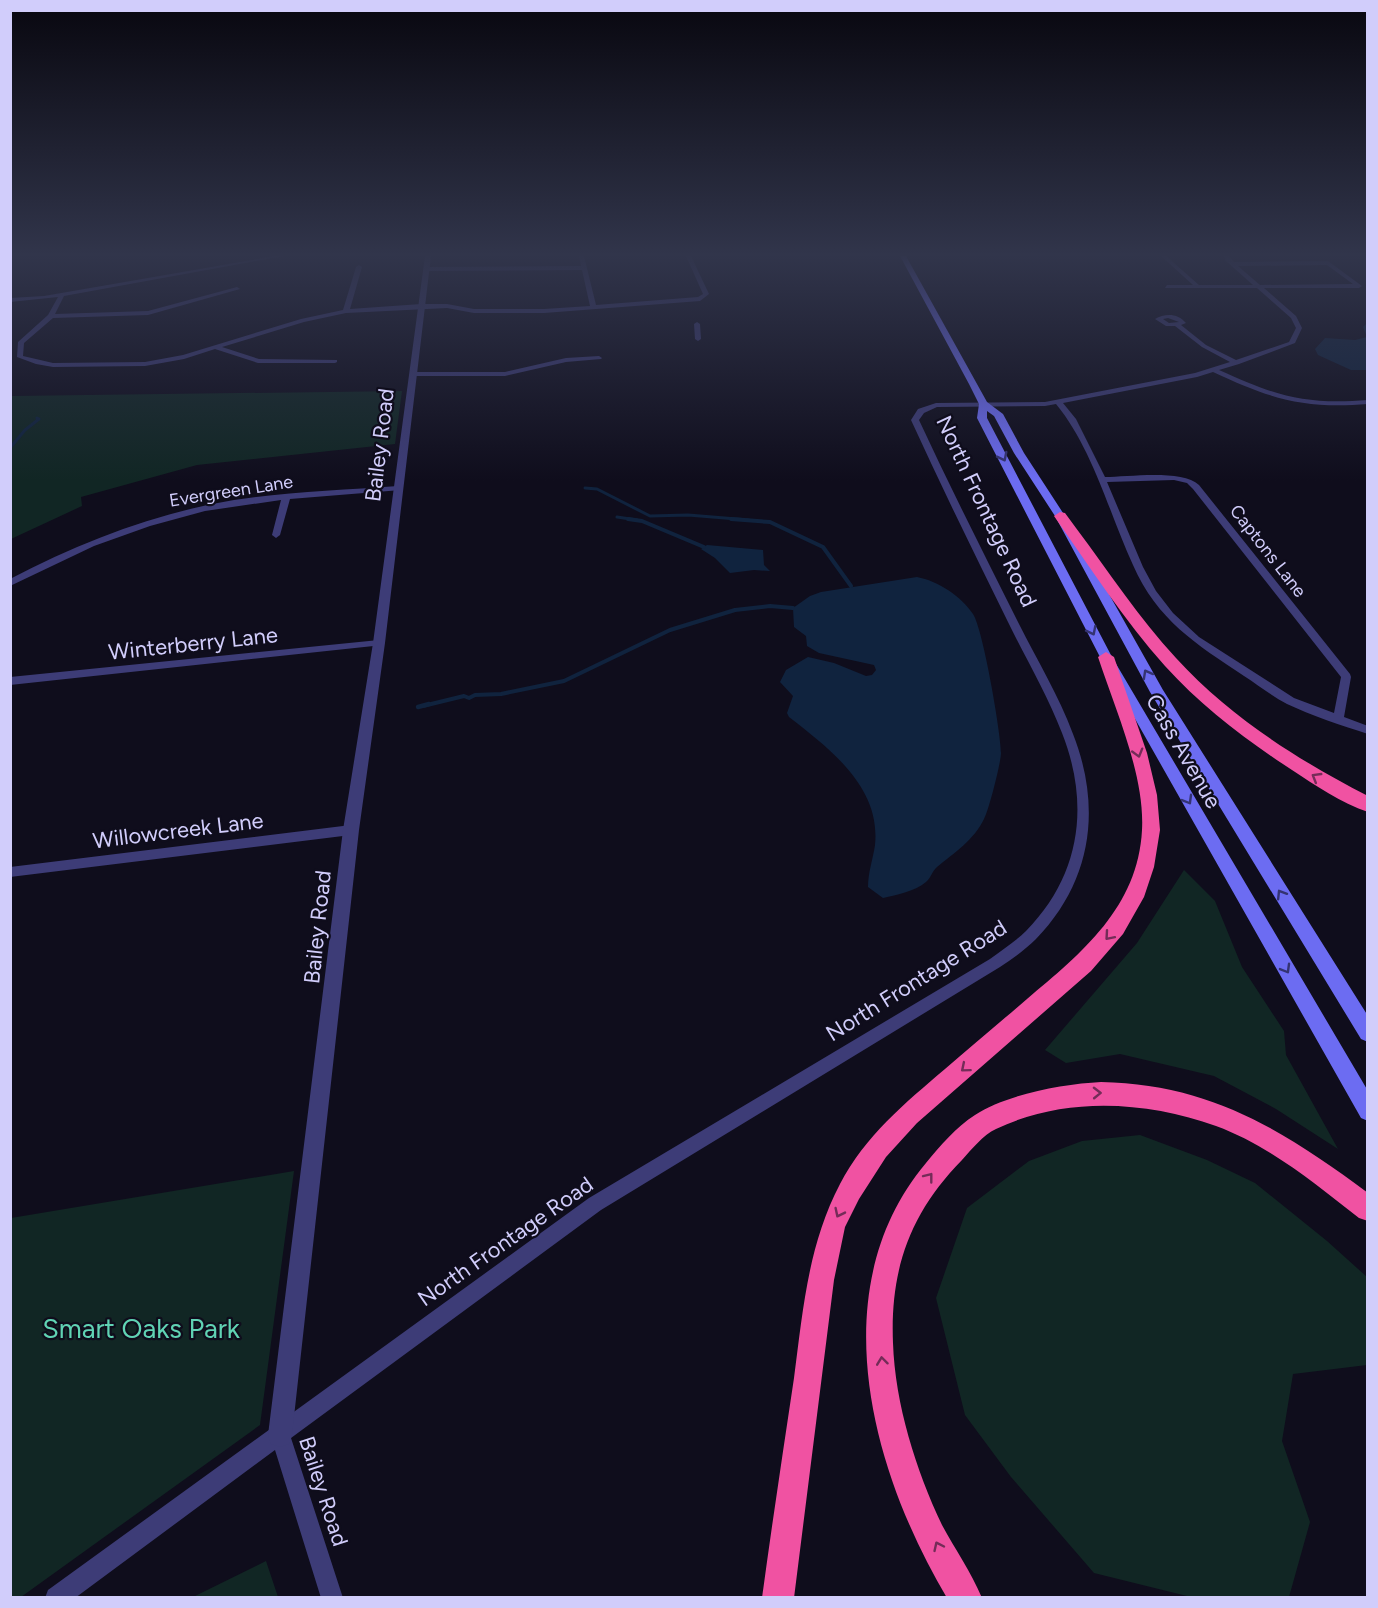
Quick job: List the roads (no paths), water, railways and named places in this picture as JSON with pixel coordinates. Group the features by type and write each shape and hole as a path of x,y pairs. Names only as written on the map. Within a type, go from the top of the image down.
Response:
{"highway":[{"path":"1060,516 1149,637 1216,707 1283,757 1368,805"},
{"path":"778,1598 821,1280 833,1225 850,1190 877,1148 909,1115 1084,964 1116,928 1134,897 1144,867 1151,830 1148,795 1138,753 1106,657"},
{"path":"966,1598 952,1577 917,1503 899,1449 881,1354 879,1311 885,1265 897,1232 911,1204 946,1158 985,1122 1016,1109 1055,1098 1118,1093 1162,1099 1198,1109 1270,1139 1368,1209"}],"main road":[{"name":"Cass Avenue","path":"944,331 983,404 998,414 1019,453 1060,516 1157,692 1368,1033"},
{"name":"Cass Avenue","path":"983,404 982,418 1106,657 1368,1110"}],"street":[{"path":"20,357 21,342 34,331"},
{"path":"10,359 20,357 53,365 138,364 172,360 269,331"},
{"name":"Bailey Road","path":"332,1598 280,1435 351,830 379,643 418,331"},
{"path":"697,331 698,339"},
{"path":"1184,331 1204,346 1237,363"},
{"name":"North Frontage Road","path":"56,1598 595,1204 995,963 1031,936 1054,909 1073,878 1082,844 1085,814 1077,760 1059,712 972,540 915,420 921,411 936,405 1058,402 1174,380 1237,363 1292,343 1298,331"},
{"path":"217,348 258,362 335,361"},
{"path":"413,374 505,374 566,360 599,358"},
{"path":"1214,370 1274,397 1293,401 1329,405 1368,402"},
{"path":"1058,402 1072,419 1102,480 1137,567 1152,592 1170,615 1195,639 1290,701 1368,730"},
{"name":"Captons Lane","path":"1102,480 1174,478 1190,481 1196,487 1346,677 1338,720"},
{"name":"Evergreen Lane","path":"10,583 69,553 135,527 213,507 286,497 398,488"},
{"path":"276,535 286,497"},
{"name":"Winterberry Lane","path":"10,681 379,643"},
{"name":"Willowcreek Lane","path":"10,872 351,830"}],"water":[{"path":"1367,337 1367,370 1351,370 1318,355 1315,349 1325,338 1355,340"},
{"path":"707,545 763,550 764,565 770,571 730,573 715,558 701,549"},
{"path":"917,577 948,590 973,614 982,639 991,682 1001,753 994,786 980,827 963,846 935,869 922,885 883,898 868,887 875,845 875,824 870,805 850,771 821,742 789,717 787,713 793,696 780,682 786,670 808,657 834,663 866,676 872,675 876,670 874,665 819,653 807,646 806,636 794,627 793,608 810,596 821,592"}],"waterway":[{"path":"10,448 25,430 39,419 37,418"},
{"path":"585,488 597,489 650,516 688,515 749,520"},
{"path":"617,517 637,520"},
{"path":"628,519 642,521 704,547"},
{"path":"731,519 770,522 823,547 851,586"},
{"path":"423,706 464,696 469,698 475,695 501,694 564,681 670,630 735,610 770,606 793,608"},
{"path":"418,707 429,704"}],"park label":[{"name":"Smart Oaks Park","path":"141,1329"}]}
